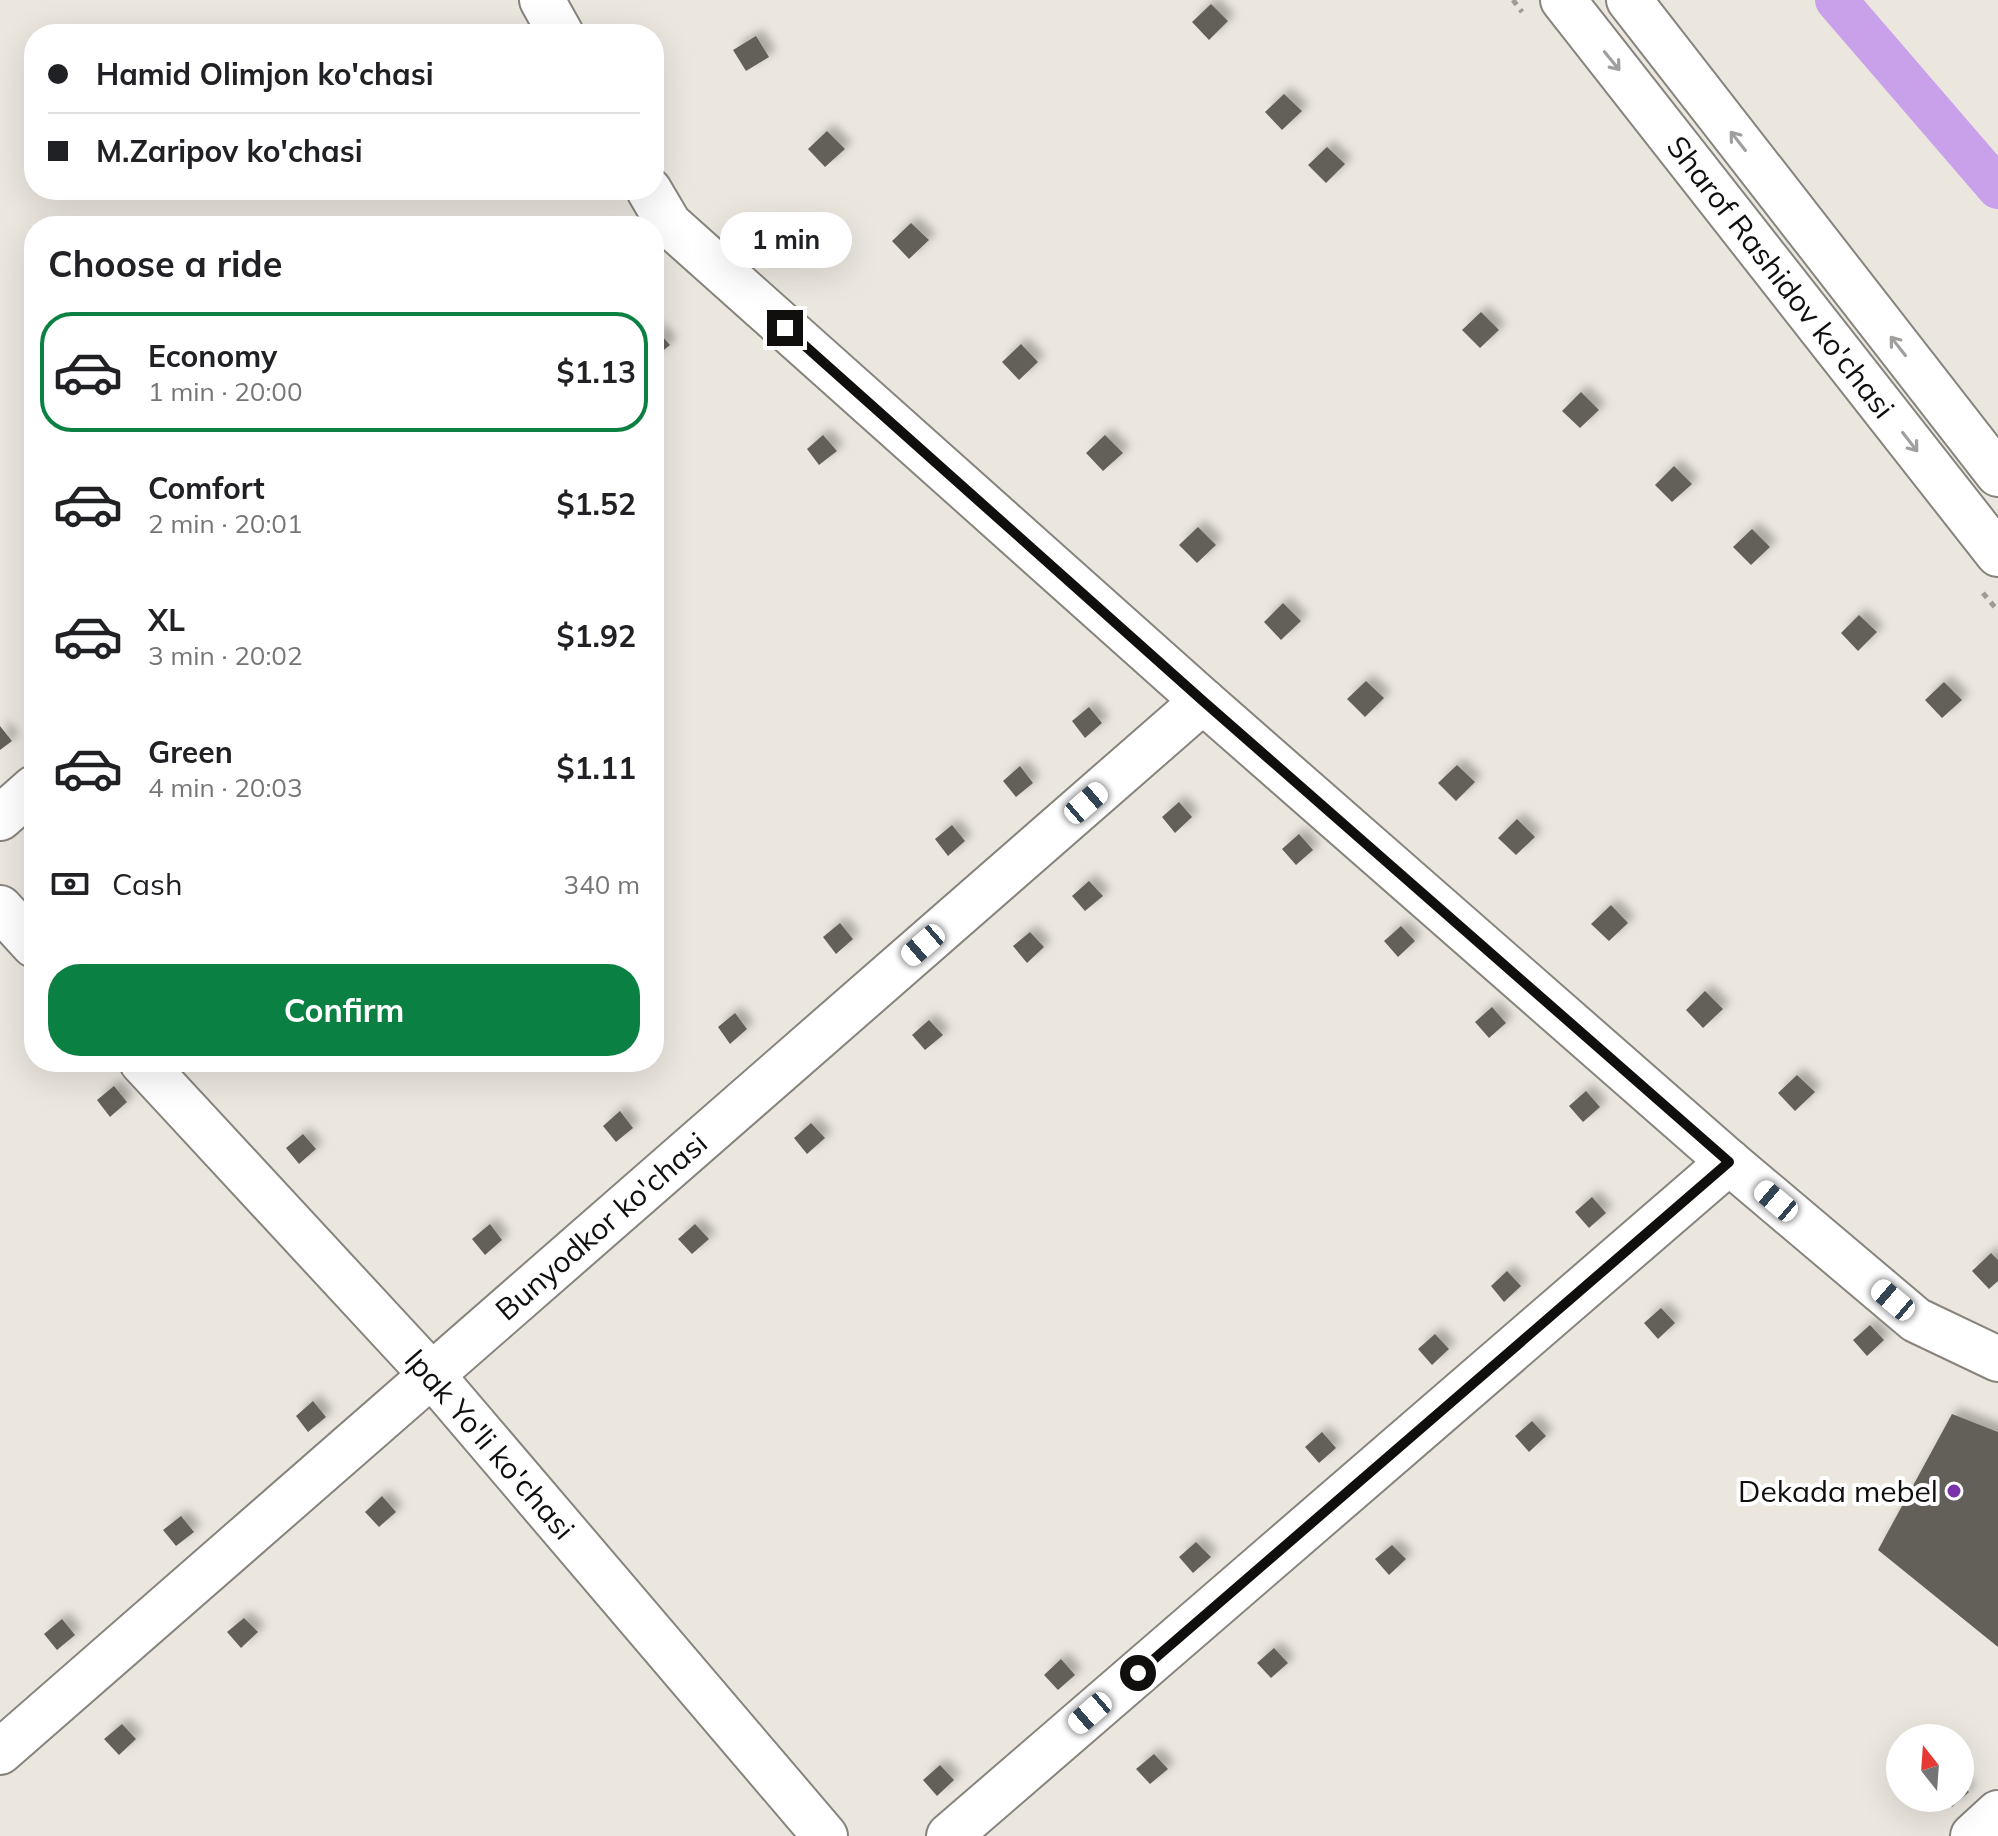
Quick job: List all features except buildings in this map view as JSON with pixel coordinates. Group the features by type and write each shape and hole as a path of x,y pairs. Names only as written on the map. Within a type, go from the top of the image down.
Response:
{"street":[{"path":"542,0 555,24"},
{"name":"Sharof Rashidov ko'chasi","path":"1563,0 1998,554"},
{"path":"1629,0 1998,474"},
{"path":"664,223 1729,1162 1916,1320 1998,1359"},
{"name":"Bunyodkor ko'chasi","path":"0,1752 1203,701"},
{"path":"0,818 24,797"},
{"path":"0,908 24,934"},
{"name":"Ipak Yo'li ko'chasi","path":"151,1072 431,1374 825,1836"},
{"path":"949,1836 1729,1162"},
{"path":"1973,1836 1998,1813"}],"waterway":[{"path":"1836,0 1998,188"}],"place":[{"name":"Dekada mebel","path":"1954,1491"}],"route":[{"path":"785,328 1203,701 1729,1162 1138,1673"}]}
